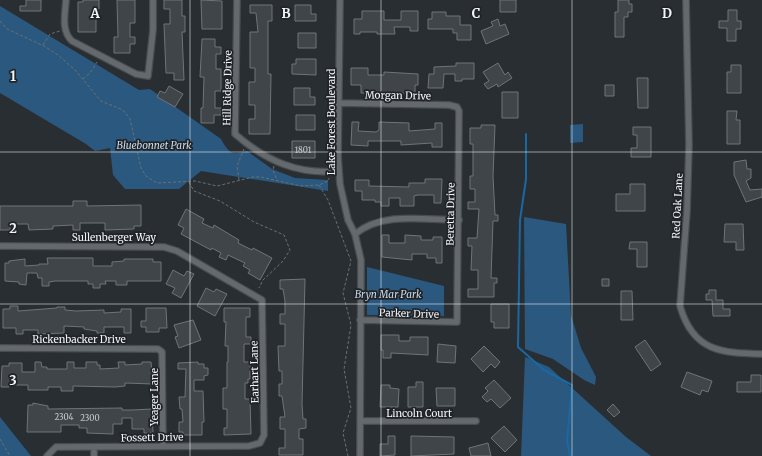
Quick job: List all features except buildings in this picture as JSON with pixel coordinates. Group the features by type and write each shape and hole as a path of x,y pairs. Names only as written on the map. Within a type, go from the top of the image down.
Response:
{"street":[{"path":"66,0 67,36 72,41 136,74 148,76 153,30 153,0"},
{"name":"Hill Ridge Drive","path":"237,0 235,134 246,144 276,161 296,170 329,172 339,171"},
{"name":"Lake Forest Boulevard","path":"340,0 338,103 339,171 344,206 348,220 355,234 361,260 360,456"},
{"name":"Red Oak Lane","path":"686,0 689,145 687,210 680,306 682,316 701,342 722,352 762,354"},
{"name":"Morgan Drive","path":"338,103 448,105 457,107"},
{"name":"Beretta Drive","path":"457,107 460,115 457,322"},
{"path":"355,234 364,227 375,222 388,220 459,220"},
{"name":"Sullenberger Way","path":"0,246 164,247 177,251 262,300"},
{"name":"Earhart Lane","path":"260,443 264,435 262,300"},
{"name":"Parker Drive","path":"360,320 457,322"},
{"name":"Rickenbacker Drive","path":"0,348 158,349"},
{"name":"Yeager Lane","path":"158,349 162,352 163,446"},
{"name":"Lincoln Court","path":"361,421 476,421"},
{"name":"Fossett Drive","path":"47,456 56,447 248,446 260,443"},
{"path":"94,447 94,456"}],"path":[{"path":"0,21 7,29 43,45 58,55 83,80 101,102 123,110 126,113 130,119 141,168 146,176 160,184 189,181 217,186 257,177 301,186 319,185 328,181 329,172"},
{"path":"43,45 50,34 66,29"},
{"path":"83,80 93,69 100,56"},
{"path":"239,181 238,162 246,144"},
{"path":"276,161 273,170 277,180"},
{"path":"189,181 194,191 220,201 254,222 284,235 290,250 283,261 263,280 259,288"},
{"path":"319,185 328,200 351,261 343,292 351,325 344,369 351,408 343,433 348,456"},
{"path":"0,440 10,456"}],"green space":[{"name":"Bluebonnet Park","path":"0,6 139,90 150,89 221,139 231,152 237,153 247,151 272,169 295,178 328,180 328,191 201,171 179,189 125,189 113,175 110,148 95,151 86,144 0,93"},
{"path":"583,124 583,142 570,143 570,125"},
{"path":"524,217 566,224 571,315 581,348 596,377 595,385 584,380 553,359 525,349"},
{"name":"Bryn Mar Park","path":"367,267 444,286 444,316 367,315"},
{"path":"525,357 549,367 626,437 651,456 521,456"},
{"path":"0,417 31,456 0,456"}],"waterway":[{"path":"526,134 526,179 520,220 518,347 544,370 572,385 567,441 570,456"}]}
